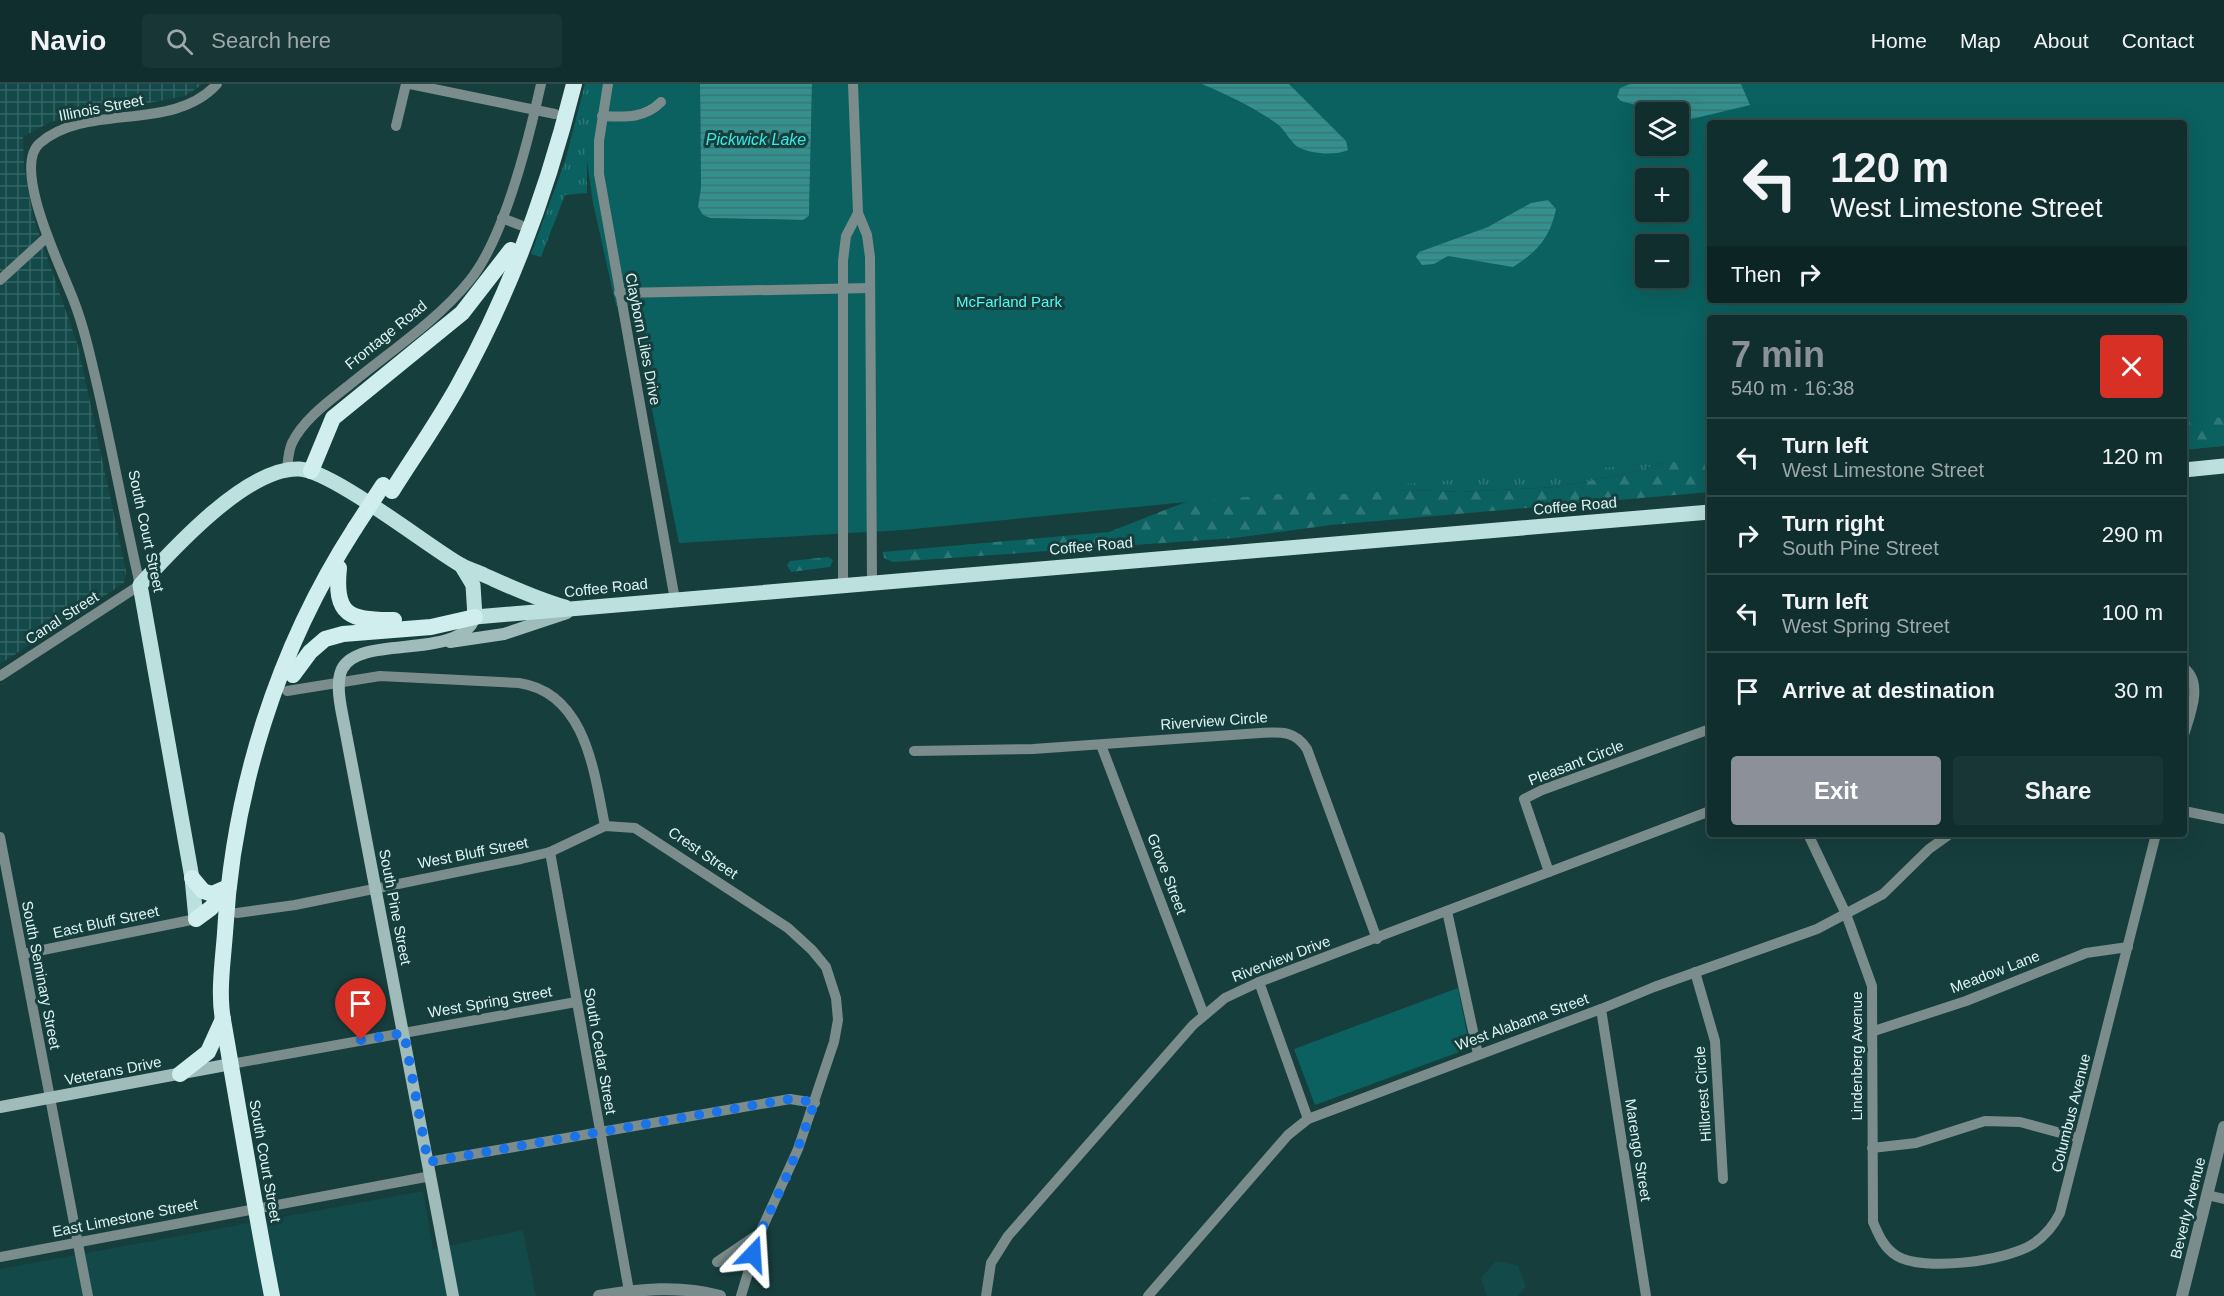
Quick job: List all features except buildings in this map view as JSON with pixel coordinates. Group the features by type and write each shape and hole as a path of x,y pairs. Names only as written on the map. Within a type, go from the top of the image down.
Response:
{"highway":[{"path":"388,488 456,366 511,250 541,167 564,84"},
{"path":"225,1025 225,930 229,886 248,779 269,707 310,606 459,384 506,288 551,169 574,84"},
{"path":"311,471 325,432 333,418 462,313 511,250"},
{"path":"180,1074 208,1052 225,1025 233,1018 241,870 255,792 275,721 290,683 339,568 359,531"},
{"path":"339,568 336,594 341,605 358,618 377,620 475,617"},
{"path":"290,683 310,652 325,639 384,630 431,627 475,617"},
{"path":"192,878 203,891 212,894 229,886"},
{"path":"196,919 211,908 229,886"},
{"path":"196,919 210,921 225,930"},
{"name":"South Court Street","path":"225,1025 272,1296"}],"main road":[{"path":"2187,470 2224,466"},
{"path":"140,585 195,525 260,481 287,470 311,471 336,484 461,565 539,599 576,610"},
{"name":"Coffee Road","path":"475,617 1707,512"},
{"path":"440,642 460,635 469,628 475,617 473,585 461,565"},
{"name":"South Court Street","path":"140,585 192,878 196,919"},
{"path":"339,683 342,669 352,659 388,649 440,642 472,641 504,634 576,610"},
{"name":"South Pine Street","path":"339,683 346,734 453,1296"},
{"name":"Veterans Drive","path":"0,1107 231,1064"}],"street":[{"name":"Illinois Street","path":"30,157 36,146 53,133 73,125 180,107 200,99 217,84"},
{"path":"396,126 408,84 555,114"},
{"name":"Frontage Road","path":"287,470 292,443 320,409 432,319 471,279 487,254 502,218 541,84"},
{"name":"Clayborn Liles Drive","path":"608,84 602,116 599,174 675,600"},
{"path":"853,84 858,213 867,235 870,288 872,582"},
{"path":"602,116 634,117 654,110 661,102"},
{"name":"South Court Street","path":"30,157 37,200 47,237 71,291 87,344 140,585"},
{"path":"843,585 842,288 846,236 858,213"},
{"path":"502,218 520,225"},
{"path":"0,280 47,237"},
{"path":"619,293 870,288"},
{"name":"Canal Street","path":"0,676 140,585"},
{"path":"2187,672 2193,681 2194,692 2187,722"},
{"path":"290,683 339,683 380,676 401,676 519,683 540,688 559,701 579,729 593,770 605,826"},
{"name":"Pleasant Circle","path":"1549,872 1524,799 1542,790 1707,730"},
{"name":"Riverview Circle","path":"914,751 1033,750 1260,733 1293,734 1302,740 1307,749 1377,939"},
{"name":"Grove Street","path":"1101,745 1204,1015"},
{"name":"Riverview Drive","path":"986,1296 991,1263 1008,1236 1204,1015 1225,998 1259,982 1707,812"},
{"path":"2187,812 2224,819"},
{"name":"West Bluff Street","path":"237,913 296,906 550,852 605,826"},
{"name":"Crest Street","path":"605,826 635,828 654,838 679,858 770,915 820,958 834,987 838,1020 815,1102 790,1169 760,1233 741,1296"},
{"name":"South Seminary Street","path":"0,837 88,1296"},
{"name":"Lindenberg Avenue","path":"1809,837 1846,914 1872,986 1874,1031 1872,1212 1877,1232 1889,1250"},
{"name":"West Alabama Street","path":"1148,1296 1288,1135 1308,1119 1695,972 1807,933 1883,894 1929,849 1946,837"},
{"name":"Columbus Avenue","path":"1889,1250 1907,1261 1928,1264 2002,1256 2033,1244 2049,1231 2060,1213 2155,837"},
{"name":"South Cedar Street","path":"550,852 629,1291"},
{"path":"1447,911 1478,1054"},
{"name":"East Bluff Street","path":"23,954 196,919"},
{"name":"Meadow Lane","path":"1874,1031 1966,1001 2086,953 2128,946"},
{"name":"Hillcrest Circle","path":"1695,972 1715,1041 1723,1179"},
{"path":"1259,982 1308,1119"},
{"name":"West Spring Street","path":"231,1064 576,1002"},
{"name":"Marengo Street","path":"1601,1009 1646,1296"},
{"path":"428,1162 790,1099 815,1102"},
{"path":"1872,1148 1916,1143 1985,1121 2020,1122 2079,1138"},
{"name":"Beverly Avenue","path":"2182,1296 2224,1127"},
{"name":"East Limestone Street","path":"0,1257 256,1211 431,1176"},
{"path":"2207,1195 2224,1199"},
{"path":"717,1262 760,1233"},
{"path":"599,1296 629,1291 684,1289 720,1296"}],"shaded area":[{"path":"0,84 203,84 185,96 50,122 23,137 24,166 33,216 78,346 126,571 124,583 0,664"},
{"path":"423,1191 433,1249 523,1230 536,1296 0,1296 0,1269"},
{"path":"1496,1261 1518,1265 1526,1286 1518,1296 1487,1296 1481,1278"}],"green space":[{"path":"585,84 599,84 587,144 587,193 565,195 541,257 531,254 565,161"},
{"name":"McFarland Park","path":"597,84 700,84 701,187 698,207 703,215 710,218 803,220 809,216 812,84 2224,84 2224,417 2187,420 2187,315 1707,315 1707,459 1207,500 903,530 679,543 631,306 616,306 593,203 585,147"},
{"path":"2224,389 2224,446 2187,450 2187,391"},
{"path":"1707,447 1707,492 1331,525 1234,538 893,562 884,558 883,552 1109,532 1170,508 1259,490 1344,494 1410,490 1460,492 1555,487 1620,475 1683,458"},
{"path":"1683,458 1620,475 1555,487 1460,492 1410,490 1170,508 1214,492"},
{"path":"828,557 833,560 830,567 791,572 787,565 790,561"},
{"path":"1458,988 1470,1048 1315,1105 1294,1049"}],"water":[{"name":"Pickwick Lake","path":"700,84 812,84 809,216 803,220 710,218 703,215 698,207 701,187"},
{"path":"1202,84 1289,84 1346,141 1348,150 1323,153 1298,147 1279,126 1267,117"},
{"path":"1630,84 1741,84 1750,105 1689,120 1689,102 1635,102 1635,105 1621,101 1617,97 1620,88"},
{"path":"1548,200 1556,209 1546,236 1536,250 1513,267 1448,256 1434,264 1422,265 1416,257 1419,252 1488,227 1531,203"}],"route":[{"path":"361,1040 404,1033 428,1162 790,1099 815,1102 790,1169 760,1233 753,1254"}]}
